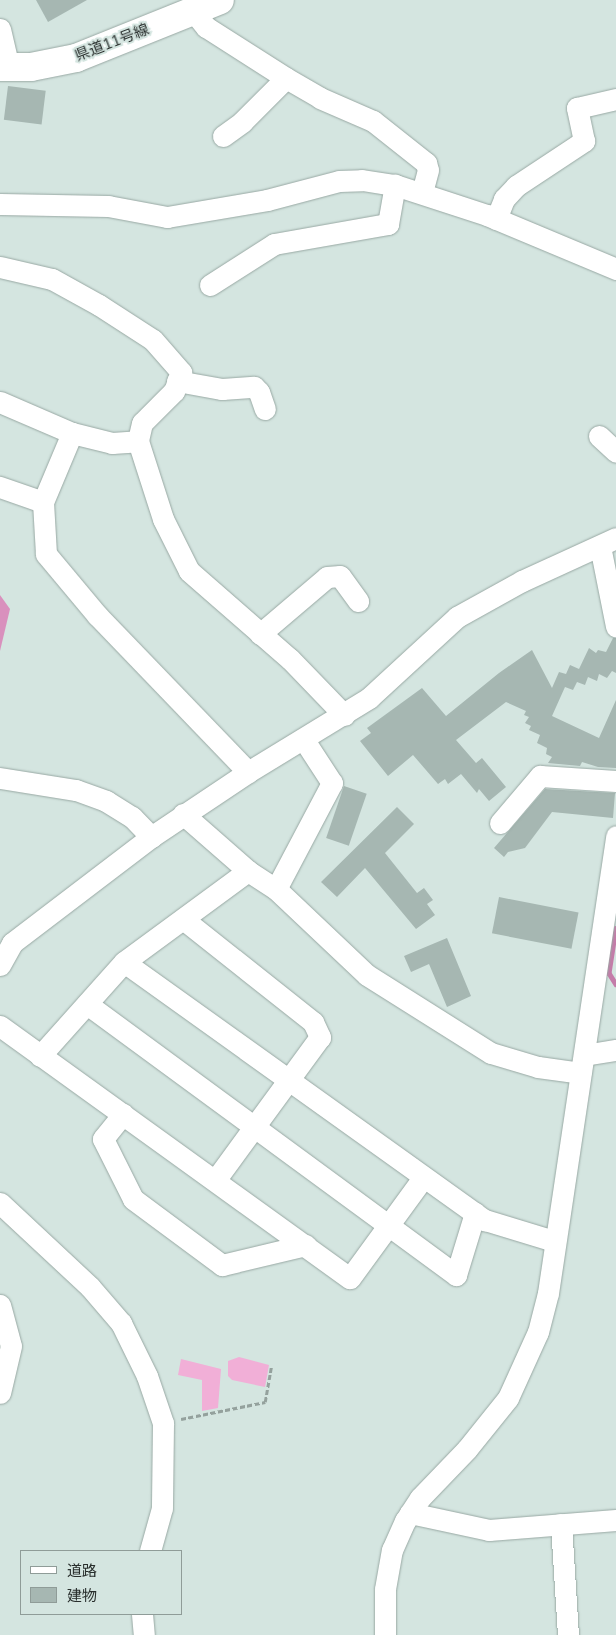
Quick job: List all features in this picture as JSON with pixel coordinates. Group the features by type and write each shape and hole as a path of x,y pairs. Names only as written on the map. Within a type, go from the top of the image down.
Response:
{"main road":[{"name":"県道11号線","path":"4,68 76,58 220,0"}],"street":[{"path":"193,11 206,27 286,78 320,98 373,121 426,163 428,170 422,192"},
{"path":"0,29 4,68"},
{"path":"223,136 242,122 286,78"},
{"path":"496,219 504,199 516,186 584,141 578,108 616,99"},
{"path":"0,204 108,206 166,217 267,200 339,181 362,180 395,185 422,192 496,219 616,269"},
{"path":"210,285 274,244 388,224 395,185"},
{"path":"0,267 52,279 154,340 180,372 174,391 142,424 138,441 163,519 189,571 290,659 344,715"},
{"path":"177,381 222,389 254,387 260,392 265,409"},
{"path":"0,402 72,433 112,443 138,441"},
{"path":"72,433 43,502 46,554 98,615 248,772"},
{"path":"599,436 616,452"},
{"path":"0,487 43,502"},
{"path":"0,965 12,942 151,837 248,772 304,740 370,698 457,617 522,581 608,542 616,626"},
{"path":"260,634 326,577 340,576 358,601"},
{"path":"276,889 332,784 304,740"},
{"path":"500,823 540,776 616,781"},
{"path":"0,778 76,790 106,801 132,817 151,837"},
{"path":"183,814 248,871 276,889 367,975 491,1054 538,1067 582,1064 616,1050"},
{"path":"385,1635 385,1589 392,1550 410,1513 508,1398 538,1332 548,1293 554,1241 616,836"},
{"path":"40,1056 124,962 248,871"},
{"path":"183,919 313,1022 320,1037 216,1179"},
{"path":"124,962 423,1178 485,1220 554,1241"},
{"path":"87,1004 387,1227 456,1275 475,1213"},
{"path":"0,1026 216,1179 350,1278 423,1178"},
{"path":"123,1114 103,1139 133,1199 222,1265 306,1245"},
{"path":"0,1202 90,1287 121,1323 147,1376 163,1424 162,1508 150,1550"},
{"path":"0,1305 11,1346 0,1393"},
{"path":"410,1513 490,1530 616,1520"},
{"path":"561,1524 568,1635"},
{"path":"142,1615 144,1635"}],"path":[{"path":"163,1424 265,1402 271,1368"}],"shaded area":[{"path":"0,595 10,609 0,651"},
{"path":"239,1357 269,1365 265,1387 232,1380 228,1376 228,1361"},
{"path":"181,1359 221,1369 218,1408 202,1411 202,1380 178,1375"}],"building":[{"path":"36,0 87,0 48,22"},
{"path":"8,86 46,91 42,124 4,120"},
{"path":"613,638 616,638 616,673 612,671 607,678 599,674 597,681 588,677 585,685 577,682 573,690 565,687 552,716 599,738 616,700 616,768 598,767 582,762 580,766 548,763 552,757 546,754 547,748 537,743 540,735 529,730 531,726 525,723 529,717 524,715 526,711 506,702 456,740 476,763 482,758 506,787 489,801 479,789 477,793 461,774 448,784 445,779 438,784 413,755 388,776 360,741 371,733 367,728 422,688 446,716 499,673 532,650 552,688 559,672 566,674 570,665 579,669 589,648 596,653 598,650 606,652"},
{"path":"344,786 367,794 349,846 326,838"},
{"path":"545,789 615,793 613,818 552,812 525,848 508,852 504,857 494,848"},
{"path":"397,807 414,824 385,853 417,893 424,888 433,900 427,904 435,915 416,929 365,868 337,897 321,882"},
{"path":"499,897 579,912 571,949 492,933"},
{"path":"447,938 471,996 447,1007 429,964 411,972 404,956"}],"waterway":[{"path":"616,928 609,973 616,984"}]}
